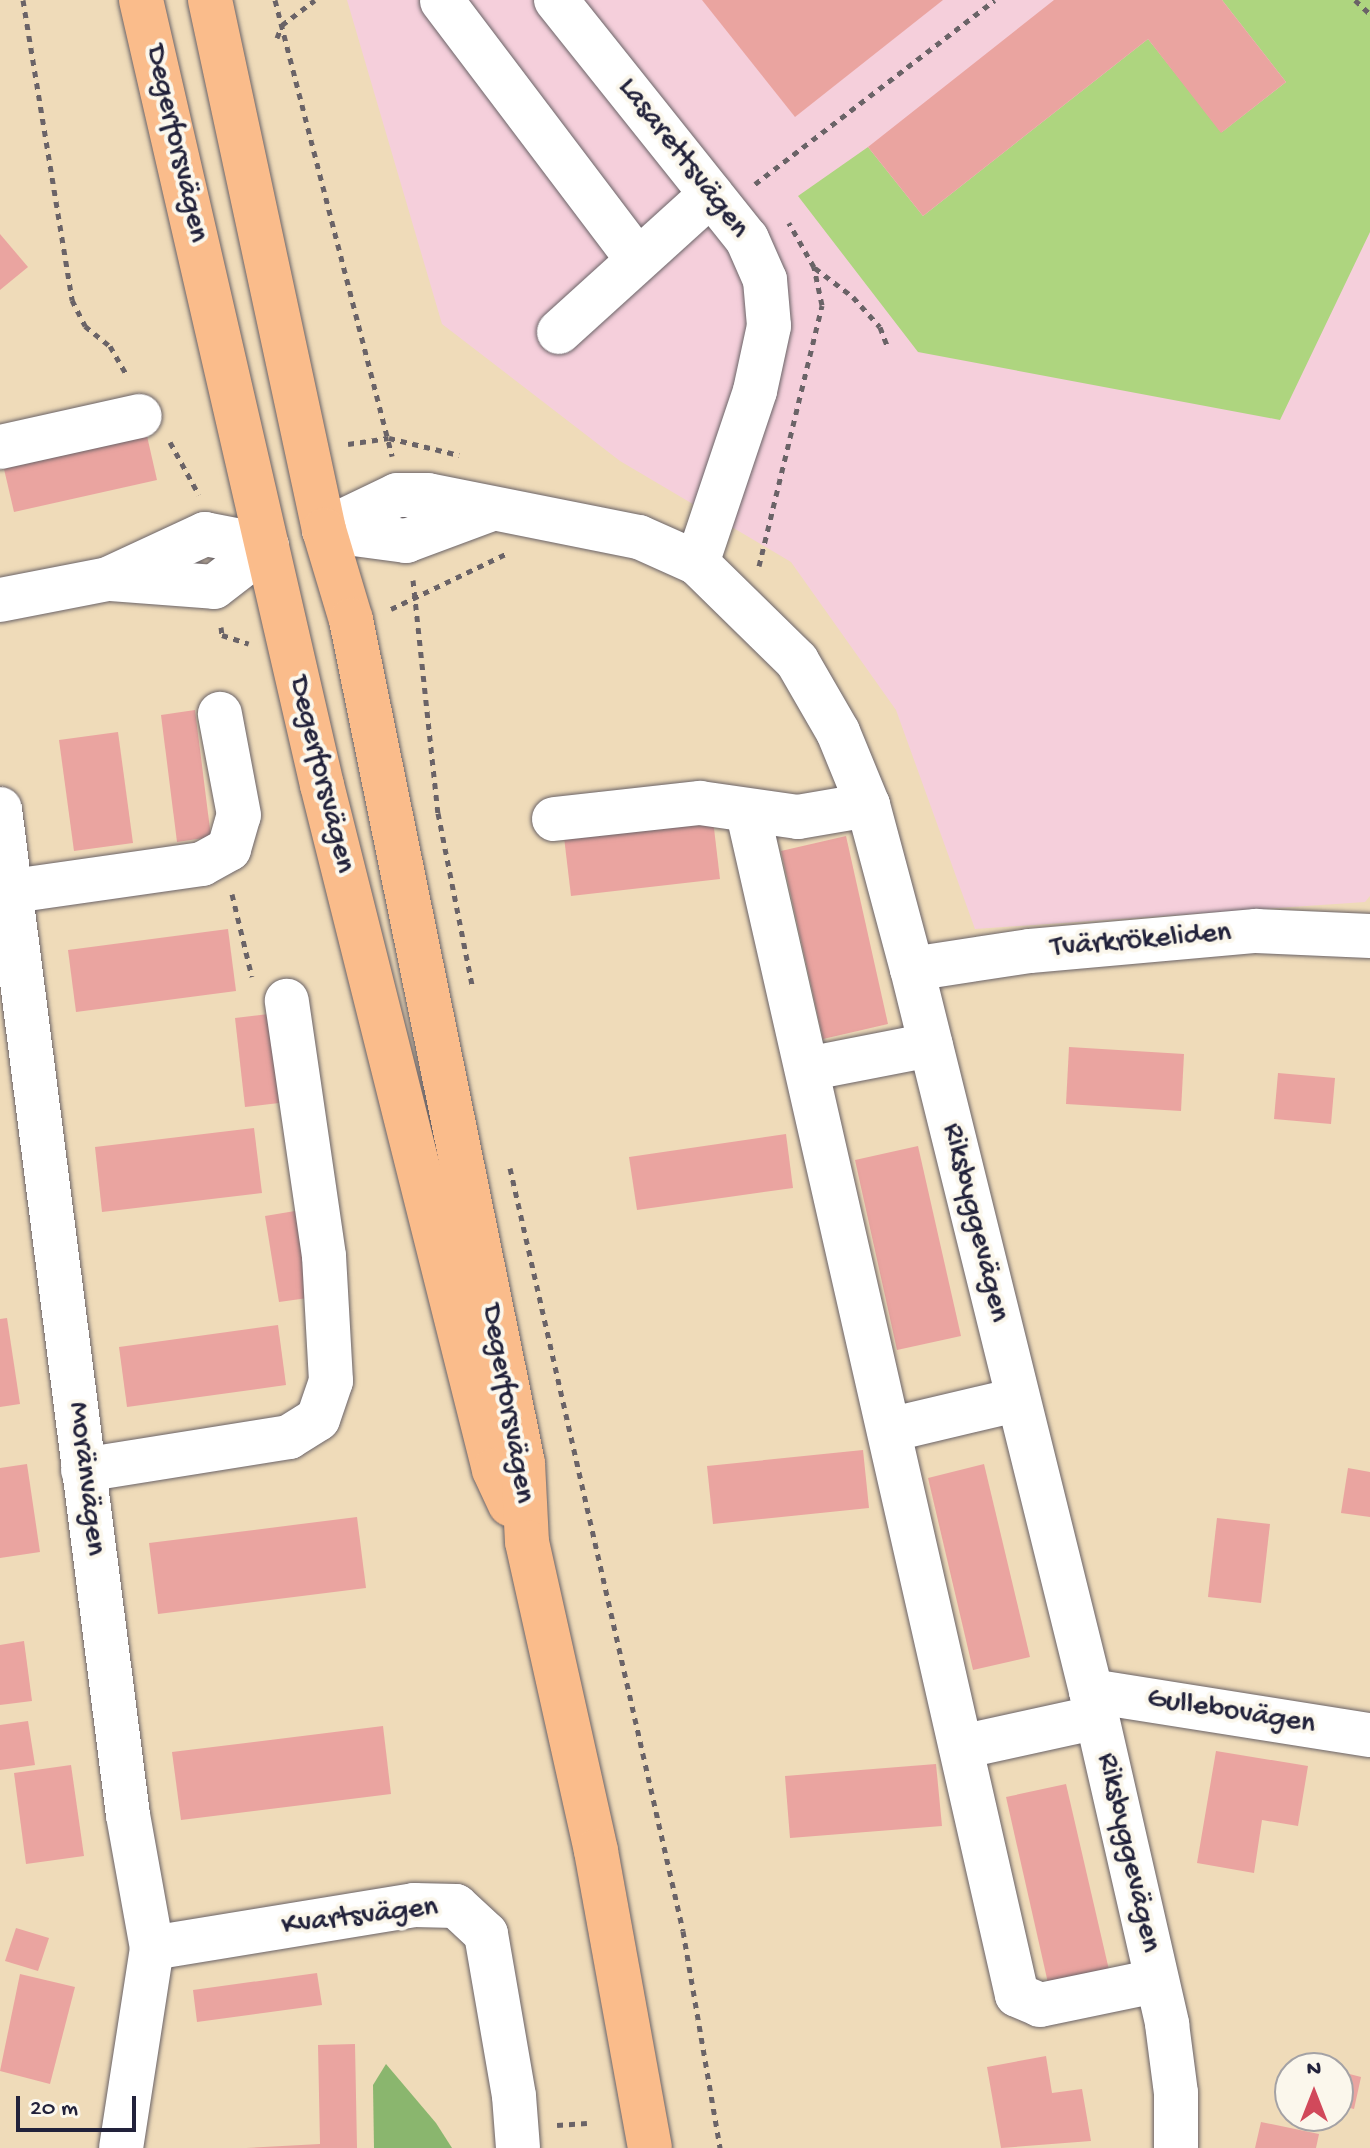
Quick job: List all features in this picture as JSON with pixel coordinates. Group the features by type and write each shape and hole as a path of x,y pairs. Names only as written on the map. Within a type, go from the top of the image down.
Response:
{"main road":[{"name":"Degerforsvägen","path":"141,0 267,546 494,1470 527,1542"},
{"name":"Degerforsvägen","path":"210,0 324,530 351,620 520,1448 527,1542 596,1851 650,2148"},
{"path":"267,546 324,530"}],"street":[{"name":"Lasarettsvägen","path":"556,0 747,239 765,280 769,326 755,391 697,563"},
{"path":"442,1 637,259"},
{"path":"559,332 637,259 717,201"},
{"path":"0,447 140,416"},
{"name":"Riksbyggevägen","path":"324,530 406,541 489,510 554,519 639,537 697,563 797,661 838,732 868,805 912,969 1016,1400 1094,1704 1156,1981 1176,2093 1176,2148"},
{"path":"0,600 108,579 214,587 267,546"},
{"path":"13,891 202,864 219,855 233,841 239,815 220,714"},
{"path":"554,819 700,803 748,813 798,817 868,805"},
{"name":"Moränvägen","path":"0,809 13,891 128,1815 152,1948 121,2148"},
{"path":"748,813 1017,1995 1040,2005 1156,1981"},
{"name":"Tvärkrökeliden","path":"912,969 1030,951 1256,931 1370,936"},
{"path":"83,1470 289,1437 318,1419 331,1381 324,1256 287,1001"},
{"path":"807,1069 931,1045"},
{"path":"889,1430 1016,1400"},
{"path":"961,1747 1094,1704"},
{"name":"Gullebovägen","path":"1094,1704 1370,1735"},
{"name":"Kvartsvägen","path":"152,1948 414,1905 456,1906 486,1934 514,2096 518,2148"}],"path":[{"path":"23,0 72,300 85,326 110,346 126,371 140,416 177,448 197,484"},
{"path":"275,0 389,438"},
{"path":"277,38 282,25 315,0"},
{"path":"717,201 995,0"},
{"path":"1355,0 1370,14"},
{"path":"300,129 309,131"},
{"path":"814,267 853,297 880,327 888,348"},
{"path":"747,612 798,420"},
{"path":"380,613 501,558 554,519"},
{"path":"416,598 438,813 475,996"},
{"path":"222,635 239,645 256,644"},
{"path":"219,855 257,994 287,1001"},
{"path":"509,1164 683,1931 720,2148"}],"shaded area":[{"path":"347,0 1370,0 1370,896 1365,902 975,929 896,710 791,562 620,461 442,324"}],"green space":[{"path":"1222,0 1370,0 1370,232 1280,420 918,352 798,196 868,147 923,216 1148,39 1222,132 1286,82"},
{"path":"386,2064 436,2123 452,2148 374,2148 373,2085"}],"building":[{"path":"702,0 943,0 795,117"},
{"path":"1054,0 1222,0 1286,82 1221,133 1148,39 923,216 868,147"},
{"path":"0,234 28,267 0,290"},
{"path":"147,436 157,480 14,512 4,469"},
{"path":"195,710 211,837 177,842 161,715"},
{"path":"118,732 133,843 74,851 59,740"},
{"path":"713,820 720,879 571,896 564,837"},
{"path":"846,836 888,1024 823,1039 781,851"},
{"path":"228,929 236,991 76,1012 68,950"},
{"path":"269,1014 279,1103 245,1107 235,1018"},
{"path":"1069,1047 1184,1054 1181,1111 1066,1104"},
{"path":"1278,1073 1335,1078 1331,1124 1274,1119"},
{"path":"254,1128 262,1193 102,1212 95,1147"},
{"path":"786,1134 793,1188 637,1210 629,1157"},
{"path":"918,1146 961,1336 897,1350 855,1160"},
{"path":"301,1210 315,1297 279,1302 265,1216"},
{"path":"7,1318 20,1404 0,1407 0,1319"},
{"path":"278,1325 286,1385 127,1407 119,1347"},
{"path":"863,1450 869,1508 713,1524 707,1466"},
{"path":"27,1464 40,1552 0,1558 0,1468"},
{"path":"984,1464 1030,1657 973,1670 928,1478"},
{"path":"1348,1468 1370,1472 1370,1517 1341,1513"},
{"path":"357,1517 366,1588 158,1614 149,1543"},
{"path":"1217,1518 1270,1524 1261,1603 1208,1597"},
{"path":"24,1641 32,1701 0,1705 0,1645"},
{"path":"28,1721 35,1765 0,1770 0,1725"},
{"path":"383,1726 391,1794 181,1820 172,1752"},
{"path":"1216,1751 1308,1766 1298,1826 1262,1820 1254,1873 1197,1863"},
{"path":"936,1764 942,1826 790,1838 785,1776"},
{"path":"71,1765 84,1856 26,1864 14,1773"},
{"path":"1066,1784 1109,1970 1048,1983 1006,1797"},
{"path":"16,1928 49,1938 38,1971 5,1961"},
{"path":"317,1973 322,2005 197,2022 193,1990"},
{"path":"20,1974 75,1987 50,2084 0,2071"},
{"path":"355,2044 357,2148 246,2148 320,2144 318,2045"},
{"path":"1046,2056 1052,2093 1082,2089 1091,2141 1001,2148 987,2067"},
{"path":"1354,2075 1361,2077 1354,2109"},
{"path":"1261,2122 1274,2125 1274,2132 1319,2134 1316,2148 1255,2148"}]}
